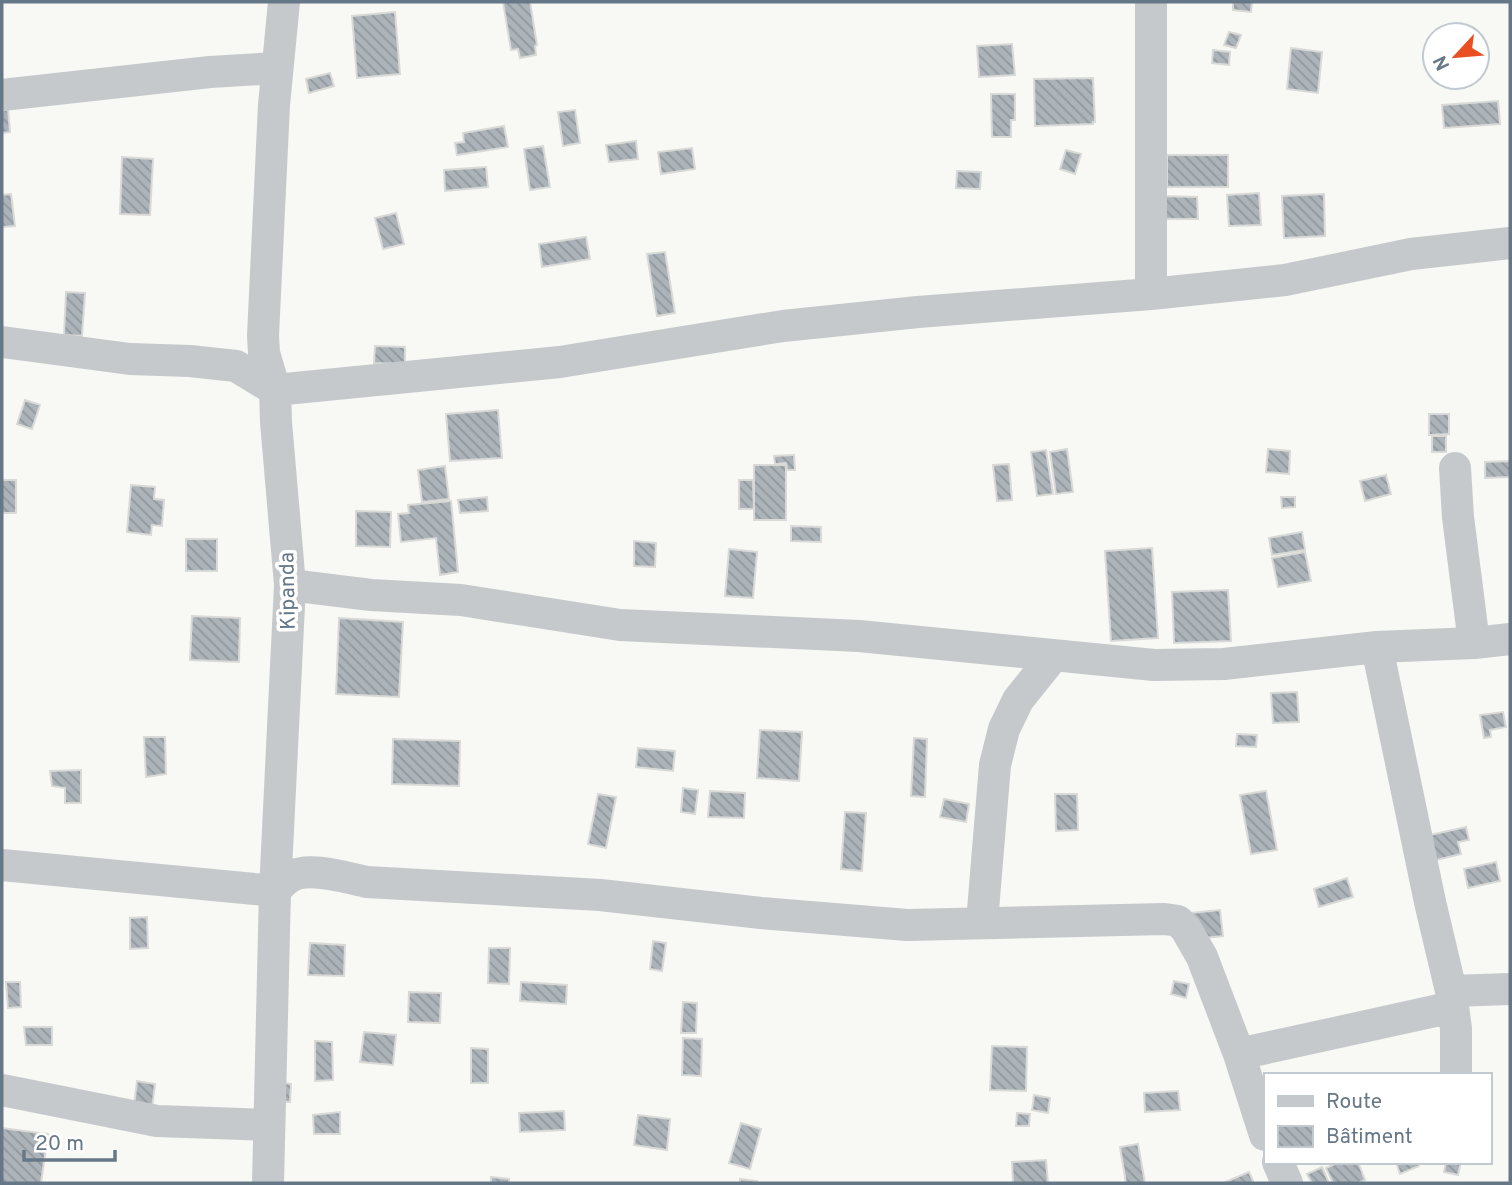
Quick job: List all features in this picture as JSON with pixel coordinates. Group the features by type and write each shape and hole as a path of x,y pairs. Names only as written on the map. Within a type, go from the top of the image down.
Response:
{"street":[{"name":"Kipanda","path":"268,1183 275,891 290,585 275,390 264,353 264,336 277,68 284,2"},
{"path":"1151,2 1151,293"},
{"path":"2,94 210,72 277,68"},
{"path":"2,342 130,359 236,366 275,390 560,362 783,326 1285,279 1411,254 1510,243"},
{"path":"1455,468 1458,517 1474,643"},
{"path":"290,585 371,595 461,600 620,625 859,636 1154,665 1224,664 1377,647 1510,639"},
{"path":"1377,647 1452,999 1456,1073"},
{"path":"982,922 995,765 1004,729 1018,700 1054,655"},
{"path":"2,864 275,891 295,874 332,874 367,882 600,895 761,913 907,925 1165,919 1178,921 1186,929 1202,957 1239,1054 1264,1132"},
{"path":"1239,1054 1452,999 1510,989"},
{"path":"2,1090 157,1121 269,1125"},
{"path":"1279,1164 1287,1183"}],"building":[{"path":"503,2 530,2 537,45 536,55 520,58 518,49 511,50"},
{"path":"1233,2 1252,2 1251,12 1233,10"},
{"path":"395,12 400,74 357,78 352,16"},
{"path":"1229,32 1241,35 1236,48 1224,45"},
{"path":"1012,44 1015,75 979,77 977,46"},
{"path":"1291,48 1322,52 1318,93 1287,89"},
{"path":"1213,50 1230,52 1229,65 1212,63"},
{"path":"330,73 334,86 309,93 306,79"},
{"path":"1093,78 1093,124 1035,126 1034,79"},
{"path":"991,94 1015,94 1015,120 1011,120 1011,137 992,137"},
{"path":"1498,101 1500,124 1444,128 1442,105"},
{"path":"2,110 8,110 10,132 2,133"},
{"path":"575,110 580,143 563,146 558,112"},
{"path":"504,126 508,147 457,155 455,143 464,142 463,133"},
{"path":"636,141 638,159 609,162 606,145"},
{"path":"543,146 550,187 530,190 524,149"},
{"path":"692,148 695,169 661,174 658,152"},
{"path":"1066,150 1081,154 1075,174 1060,169"},
{"path":"1167,155 1228,155 1228,187 1167,187"},
{"path":"122,157 153,159 150,215 120,214"},
{"path":"486,167 488,187 445,191 444,170"},
{"path":"957,171 981,172 980,189 956,188"},
{"path":"1259,193 1261,225 1229,226 1227,195"},
{"path":"11,194 15,226 2,227 2,195"},
{"path":"1324,194 1325,236 1284,238 1282,196"},
{"path":"1160,196 1197,197 1198,219 1160,219"},
{"path":"396,213 404,244 383,249 375,218"},
{"path":"586,237 590,259 542,267 539,244"},
{"path":"665,252 675,313 657,316 647,254"},
{"path":"66,292 85,293 82,336 64,335"},
{"path":"375,346 405,347 405,364 374,363"},
{"path":"25,400 40,405 32,429 17,424"},
{"path":"498,410 502,458 450,461 446,414"},
{"path":"1429,414 1449,414 1449,434 1429,435"},
{"path":"1432,436 1446,436 1446,452 1432,452"},
{"path":"1067,449 1073,492 1056,494 1050,452"},
{"path":"1268,449 1290,451 1289,474 1266,472"},
{"path":"1046,450 1053,494 1037,496 1031,452"},
{"path":"794,455 795,470 787,470 786,463 775,464 774,456"},
{"path":"1510,461 1510,477 1485,478 1485,462"},
{"path":"1009,464 1012,500 997,501 993,465"},
{"path":"754,465 786,465 786,520 754,520"},
{"path":"445,466 449,499 422,502 418,470"},
{"path":"1386,475 1391,494 1365,501 1360,481"},
{"path":"2,480 16,480 16,513 2,513"},
{"path":"739,480 753,480 754,509 739,509"},
{"path":"131,485 155,487 154,499 164,500 162,526 152,525 151,535 127,532"},
{"path":"487,497 488,511 460,513 458,500"},
{"path":"1281,497 1295,497 1295,507 1282,508"},
{"path":"451,501 458,572 440,575 436,538 401,542 398,514 409,513 408,505"},
{"path":"356,511 391,512 390,547 356,546"},
{"path":"791,526 821,527 821,542 791,541"},
{"path":"1302,532 1305,550 1272,555 1269,538"},
{"path":"186,539 217,539 217,571 186,571"},
{"path":"634,541 656,543 655,567 634,566"},
{"path":"1152,548 1158,638 1111,641 1105,551"},
{"path":"729,549 757,552 753,598 725,596"},
{"path":"1305,552 1311,581 1278,587 1272,558"},
{"path":"1228,590 1231,641 1174,643 1172,592"},
{"path":"192,616 240,618 239,662 190,660"},
{"path":"339,618 403,622 399,697 336,694"},
{"path":"1297,692 1299,722 1273,723 1271,693"},
{"path":"1503,712 1506,727 1490,730 1491,737 1484,738 1480,715"},
{"path":"760,730 802,732 799,781 757,778"},
{"path":"1237,734 1257,735 1256,747 1236,746"},
{"path":"144,737 165,737 166,774 146,777"},
{"path":"914,738 927,739 925,797 911,796"},
{"path":"393,739 460,741 459,786 392,784"},
{"path":"638,748 675,751 673,771 636,767"},
{"path":"81,770 81,803 65,803 65,788 52,786 50,771"},
{"path":"683,788 698,790 695,814 681,812"},
{"path":"710,791 745,793 744,818 708,817"},
{"path":"1266,791 1277,850 1251,854 1240,795"},
{"path":"598,794 616,797 606,848 588,844"},
{"path":"1055,794 1077,794 1078,830 1056,831"},
{"path":"944,799 969,804 966,822 940,817"},
{"path":"845,812 866,813 862,871 841,869"},
{"path":"1466,827 1469,840 1458,842 1461,854 1428,862 1421,837"},
{"path":"1496,862 1500,881 1468,888 1464,869"},
{"path":"1347,878 1353,897 1319,907 1314,889"},
{"path":"1220,910 1223,936 1195,939 1191,913"},
{"path":"147,917 148,948 130,949 130,918"},
{"path":"653,941 666,943 662,971 650,969"},
{"path":"310,943 345,945 344,976 308,975"},
{"path":"489,948 510,948 509,984 488,983"},
{"path":"1174,981 1189,984 1186,998 1171,994"},
{"path":"6,982 20,982 21,1007 8,1008"},
{"path":"521,982 567,985 566,1004 520,1001"},
{"path":"409,992 441,993 440,1023 408,1022"},
{"path":"683,1002 697,1003 696,1033 681,1033"},
{"path":"24,1027 52,1027 52,1045 26,1045"},
{"path":"364,1032 396,1035 393,1065 360,1062"},
{"path":"683,1038 702,1039 701,1076 682,1075"},
{"path":"315,1041 332,1042 333,1080 315,1081"},
{"path":"992,1046 1027,1047 1026,1091 990,1090"},
{"path":"471,1048 488,1049 488,1083 471,1083"},
{"path":"137,1081 155,1084 152,1109 134,1106"},
{"path":"279,1082 291,1084 290,1102 279,1102"},
{"path":"1178,1091 1180,1110 1145,1112 1144,1093"},
{"path":"1034,1095 1050,1098 1048,1113 1032,1110"},
{"path":"564,1111 565,1130 520,1132 519,1113"},
{"path":"340,1112 340,1134 314,1134 313,1115"},
{"path":"1017,1113 1030,1114 1029,1126 1016,1126"},
{"path":"638,1115 670,1119 667,1150 634,1145"},
{"path":"741,1123 761,1129 750,1169 729,1163"},
{"path":"2,1128 48,1134 41,1183 2,1183"},
{"path":"1138,1144 1145,1183 1126,1183 1120,1147"},
{"path":"1046,1160 1048,1183 1013,1183 1012,1162"},
{"path":"1335,1164 1359,1164 1365,1180 1358,1183 1333,1183 1326,1168"},
{"path":"1397,1164 1419,1166 1400,1174"},
{"path":"1446,1164 1461,1164 1458,1175 1444,1172"},
{"path":"1322,1167 1329,1183 1312,1183 1307,1174"},
{"path":"1249,1172 1254,1183 1223,1183"},
{"path":"491,1177 509,1179 509,1183 491,1183"},
{"path":"740,1179 757,1181 740,1183"}]}
